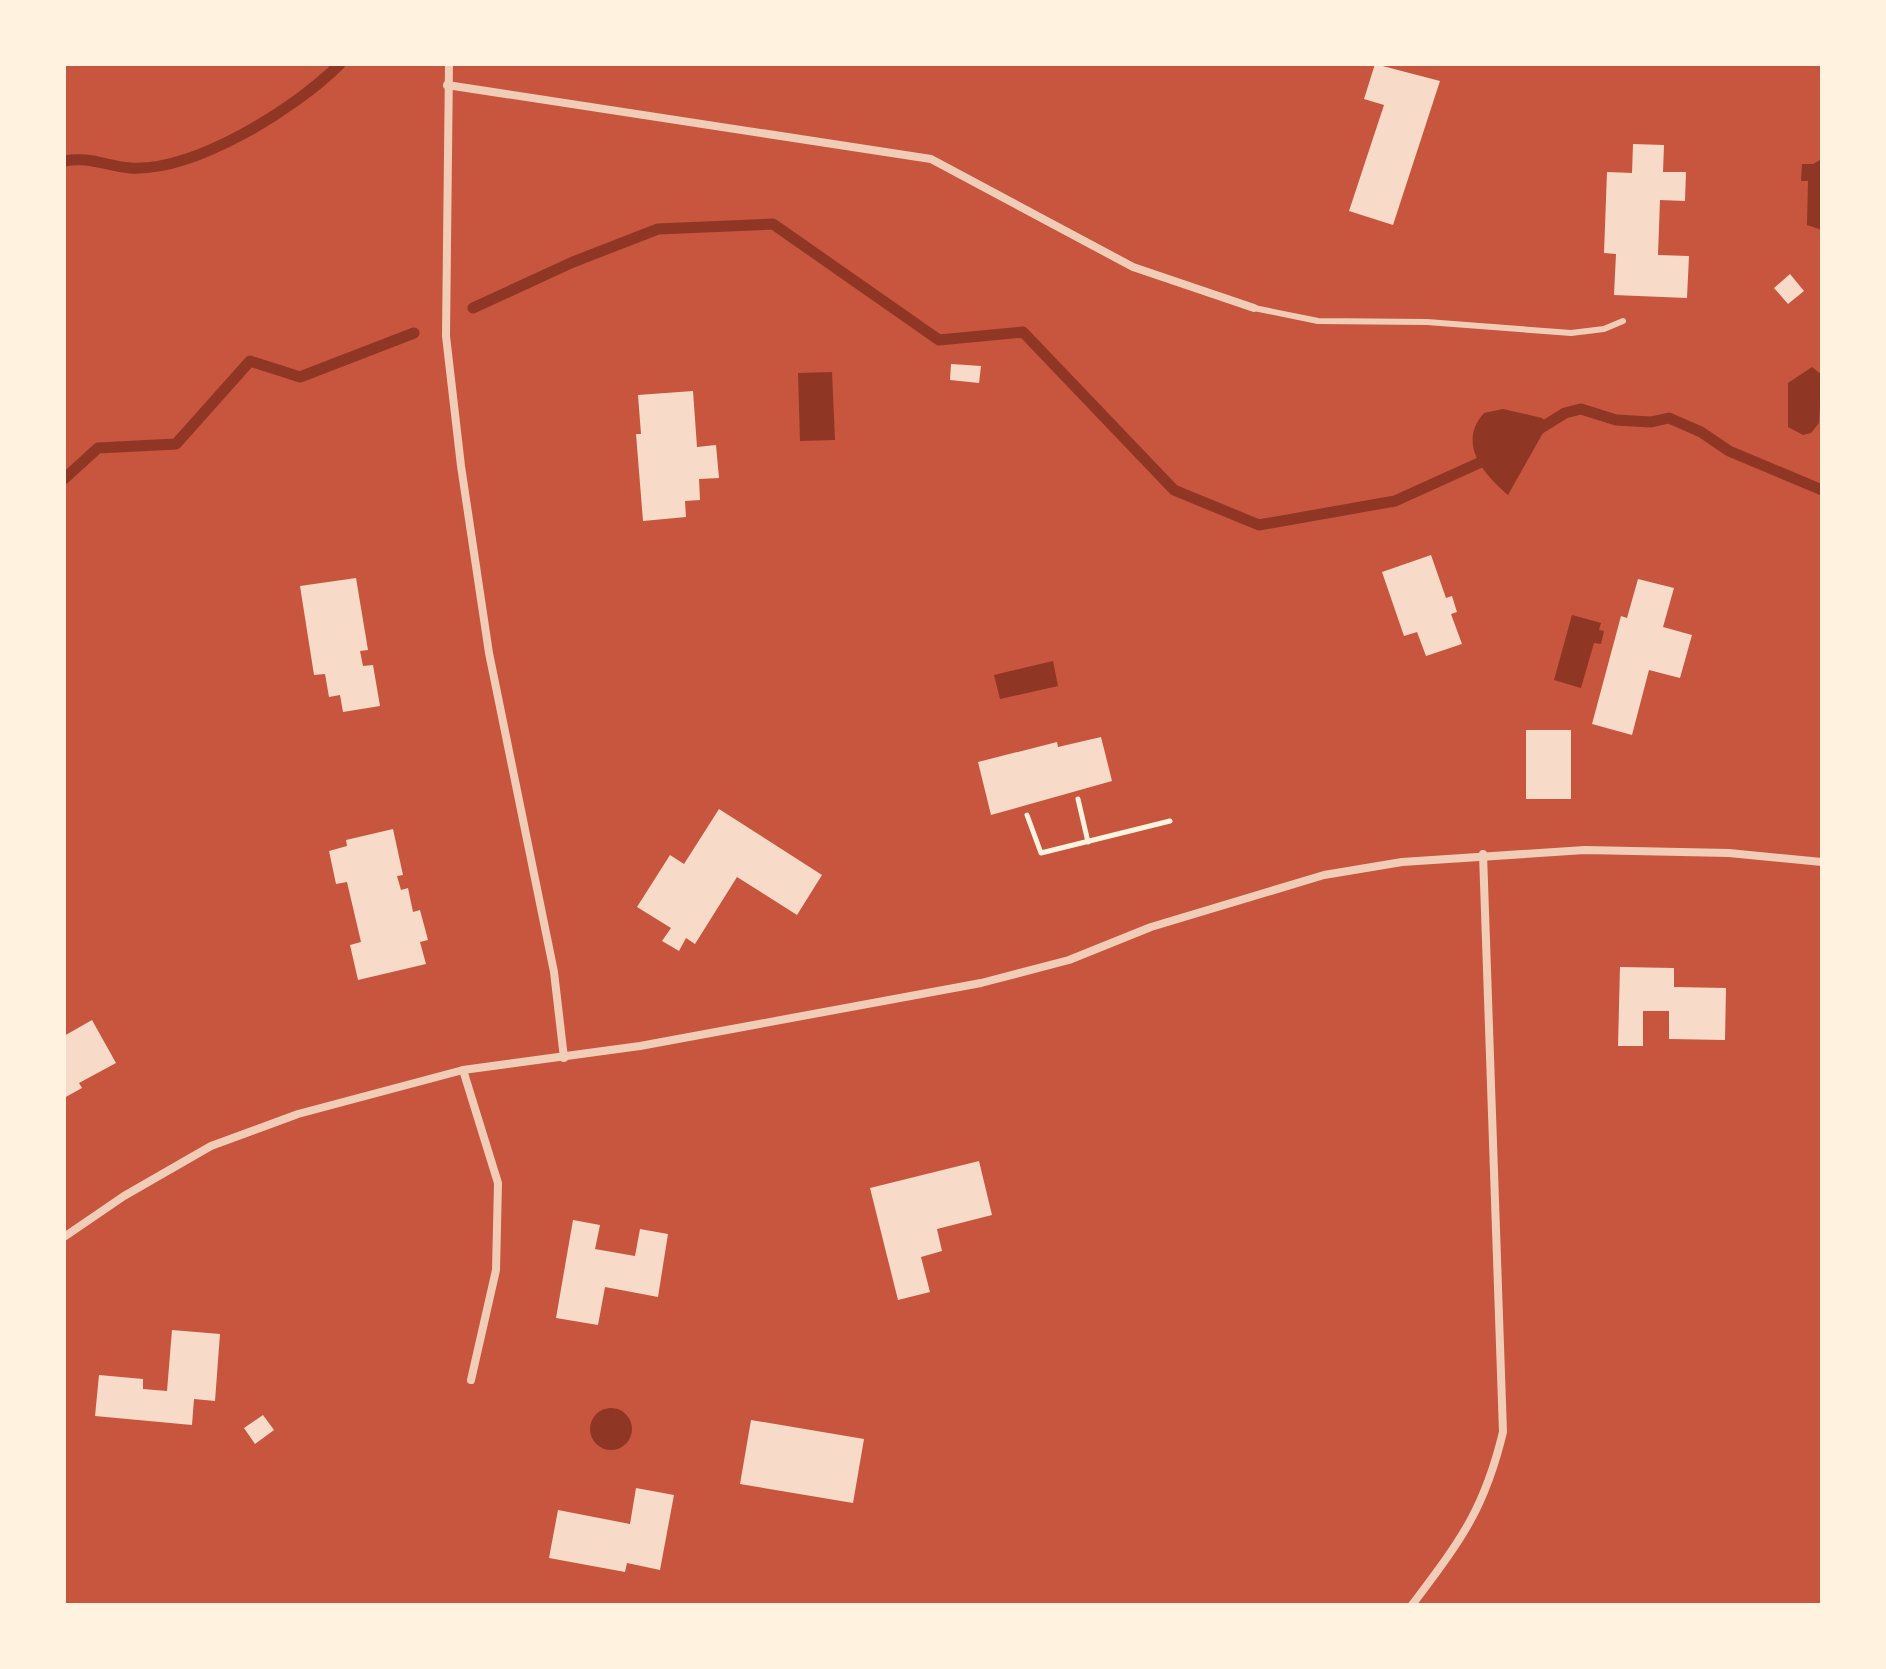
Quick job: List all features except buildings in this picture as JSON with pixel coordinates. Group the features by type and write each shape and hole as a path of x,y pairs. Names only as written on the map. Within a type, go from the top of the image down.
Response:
{"street":[{"path":"449,64 450,243 446,336 461,466 489,653 554,972 564,1058"},
{"path":"447,85 931,159 1133,267 1254,308"},
{"path":"64,1237 124,1196 211,1146 298,1114 463,1070 564,1058 981,983 1069,960 1151,927 1324,875 1402,862 1483,854 1585,850 1729,853 1822,862"},
{"path":"1412,1605 1468,1530 1491,1481 1503,1432 1483,854"},
{"path":"463,1070 498,1183 496,1270 471,1380"}],"lane":[{"path":"1254,308 1318,321 1427,322 1571,333 1604,329 1623,321"}],"path":[{"path":"1078,799 1088,842"},
{"path":"1027,815 1041,853 1170,821"}],"shaded area":[{"path":"1822,159 1822,230 1807,225 1808,181 1801,181 1802,164 1813,164"},
{"path":"1812,367 1822,375 1819,423 1811,433 1803,435 1788,427 1788,383"},
{"path":"832,372 835,440 800,441 798,373"},
{"path":"1503,409 1542,418 1548,424 1508,495 1482,468 1473,447 1476,424 1484,413"},
{"path":"1572,615 1601,623 1599,630 1604,631 1601,644 1594,643 1581,688 1554,680"},
{"path":"1053,661 1058,686 1000,699 994,675"},
{"path":"611,1408 626,1414 632,1429 626,1444 611,1450 596,1444 590,1429 596,1414"}],"waterway":[{"path":"64,161 90,160 130,168 184,160 243,134 271,117 340,64"},
{"path":"473,308 573,262 658,229 773,224 939,340 1023,332 1174,490 1259,525 1395,501 1490,458"},
{"path":"64,479 98,448 176,444 250,361 300,377 414,333"},
{"path":"1536,431 1565,413 1581,409 1616,420 1651,422 1669,418 1701,432 1729,451 1822,490"}]}
